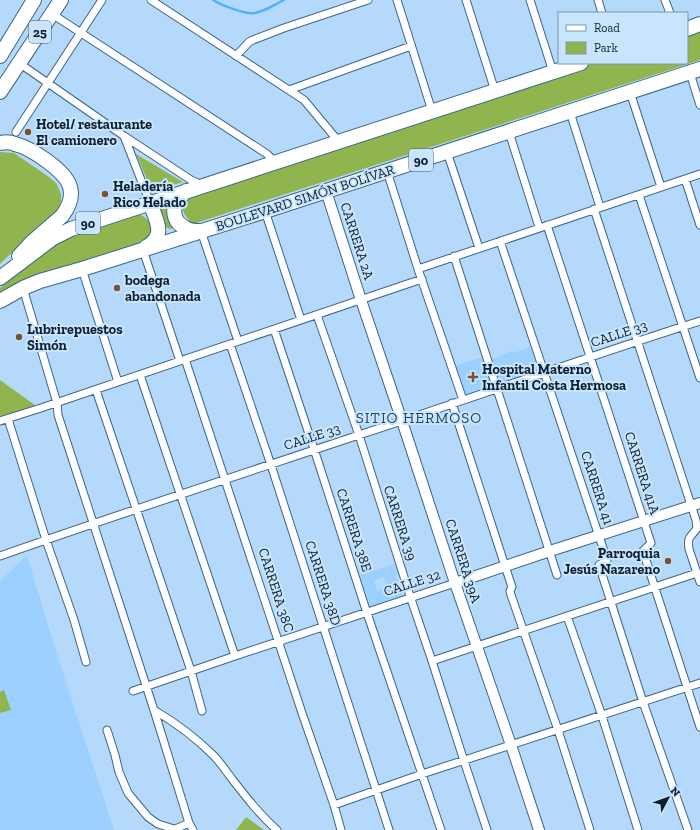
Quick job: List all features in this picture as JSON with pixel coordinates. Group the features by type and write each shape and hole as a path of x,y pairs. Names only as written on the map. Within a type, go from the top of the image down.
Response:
{"highway":[{"name":"25","path":"0,56 34,0"},
{"name":"25","path":"0,92 60,0"},
{"path":"688,29 700,24"},
{"name":"90","path":"0,278 53,238 71,229 578,64"},
{"name":"BOULEVARD SIMÓN BOLÍVAR","path":"1,301 23,288 40,281 265,211 695,71"},
{"path":"0,143 9,142 22,146 52,165 66,178 70,186 71,195 67,208 62,216 32,242 0,278"},
{"path":"187,191 178,199 176,203 174,208 175,217 184,228 200,231"},
{"path":"142,249 152,244 157,237 158,232 159,226 150,203"}],"street":[{"path":"16,132 102,0"},
{"path":"151,0 304,100 339,142"},
{"path":"236,56 249,42 253,40 368,0"},
{"path":"397,0 432,111"},
{"path":"466,0 495,91"},
{"path":"530,0 553,72"},
{"path":"598,0 602,12"},
{"path":"665,0 670,12"},
{"path":"52,14 267,154 276,162"},
{"path":"288,90 412,46"},
{"path":"19,63 124,136 191,180 204,186"},
{"path":"695,71 700,105"},
{"path":"630,92 661,187"},
{"path":"570,112 637,341 696,504 697,528 690,537 688,545 700,582"},
{"name":"CARRERA 41A","path":"509,132 590,357 651,543 643,551 700,727"},
{"path":"124,136 150,203"},
{"path":"447,152 479,248"},
{"path":"387,171 463,400"},
{"path":"418,268 700,174"},
{"path":"685,179 700,225"},
{"name":"CARRERA 2A","path":"326,191 361,300"},
{"path":"639,194 700,378"},
{"path":"265,211 301,320"},
{"path":"200,231 238,341"},
{"name":"CARRERA 41","path":"500,241 607,560 599,565 643,702 688,830"},
{"name":"CARRERA 38C","path":"142,249 226,479 341,830"},
{"path":"454,256 558,575"},
{"path":"82,269 118,382"},
{"path":"0,421 96,390 422,279"},
{"path":"23,288 57,403 58,415 147,686 189,823 193,830"},
{"name":"CARRERA 39A","path":"361,300 539,830"},
{"name":"CARRERA 39","path":"318,314 359,435 487,830"},
{"name":"CALLE 33","path":"1,556 136,509 700,321"},
{"name":"CARRERA 38E","path":"274,329 367,613 441,830"},
{"name":"CARRERA 38D","path":"230,344 271,465 389,830"},
{"path":"140,375 235,656"},
{"path":"96,390 191,671 202,710"},
{"path":"452,404 506,566 512,587 510,591 511,595 558,730 590,830"},
{"path":"8,419 86,662"},
{"name":"CALLE 32","path":"133,691 456,584 550,551 696,504"},
{"path":"0,547 1,556"},
{"path":"432,660 697,572"},
{"path":"567,616 602,716 638,830"},
{"path":"334,805 422,774 700,683"},
{"path":"154,710 176,723 197,739 214,756 253,805 277,830"},
{"path":"107,730 119,772 128,793 148,817 158,824 174,829 189,823"}],"shaded area":[{"path":"530,347 539,372 501,385 492,359 512,351 513,353"},
{"name":"Hospital Materno Infantil Costa Hermosa","path":"482,357 492,387 464,396 454,366"},
{"path":"27,555 54,645 114,830 0,830 0,581"},
{"path":"395,564 399,574 396,576 403,596 371,607 360,575","holes":["384,577 388,587 377,591 374,581"]}],"green space":[{"path":"700,30 700,60 688,64 688,34"},
{"path":"591,64 688,64 193,224 183,212 182,205 185,197 494,94"},
{"path":"0,152 14,153 49,177 58,187 61,194 61,201 58,210 50,221 33,232 0,264"},
{"path":"136,154 183,182 152,191"},
{"path":"167,204 168,217 174,228 170,229 162,225 156,207"},
{"path":"138,214 142,215 148,220 151,227 148,238 143,242 0,296 0,288 24,268 63,240"},
{"path":"0,380 39,408 0,418"},
{"path":"4,690 11,710 0,713 0,692"},
{"path":"246,817 264,830 236,830"}],"waterway":[{"path":"213,0 246,13 263,11 284,0"}],"place":[{"name":"Hotel/ restaurante El camionero","path":"28,132"},
{"name":"Heladería Rico Helado","path":"105,194"},
{"name":"bodega abandonada","path":"117,288"},
{"name":"Lubrirepuestos Simón","path":"19,337"},
{"name":"Hospital Materno Infantil Costa Hermosa","path":"473,377"},
{"name":"Parroquia Jesús Nazareno","path":"668,561"}],"district":[{"name":"SITIO HERMOSO","path":"419,418"}]}
